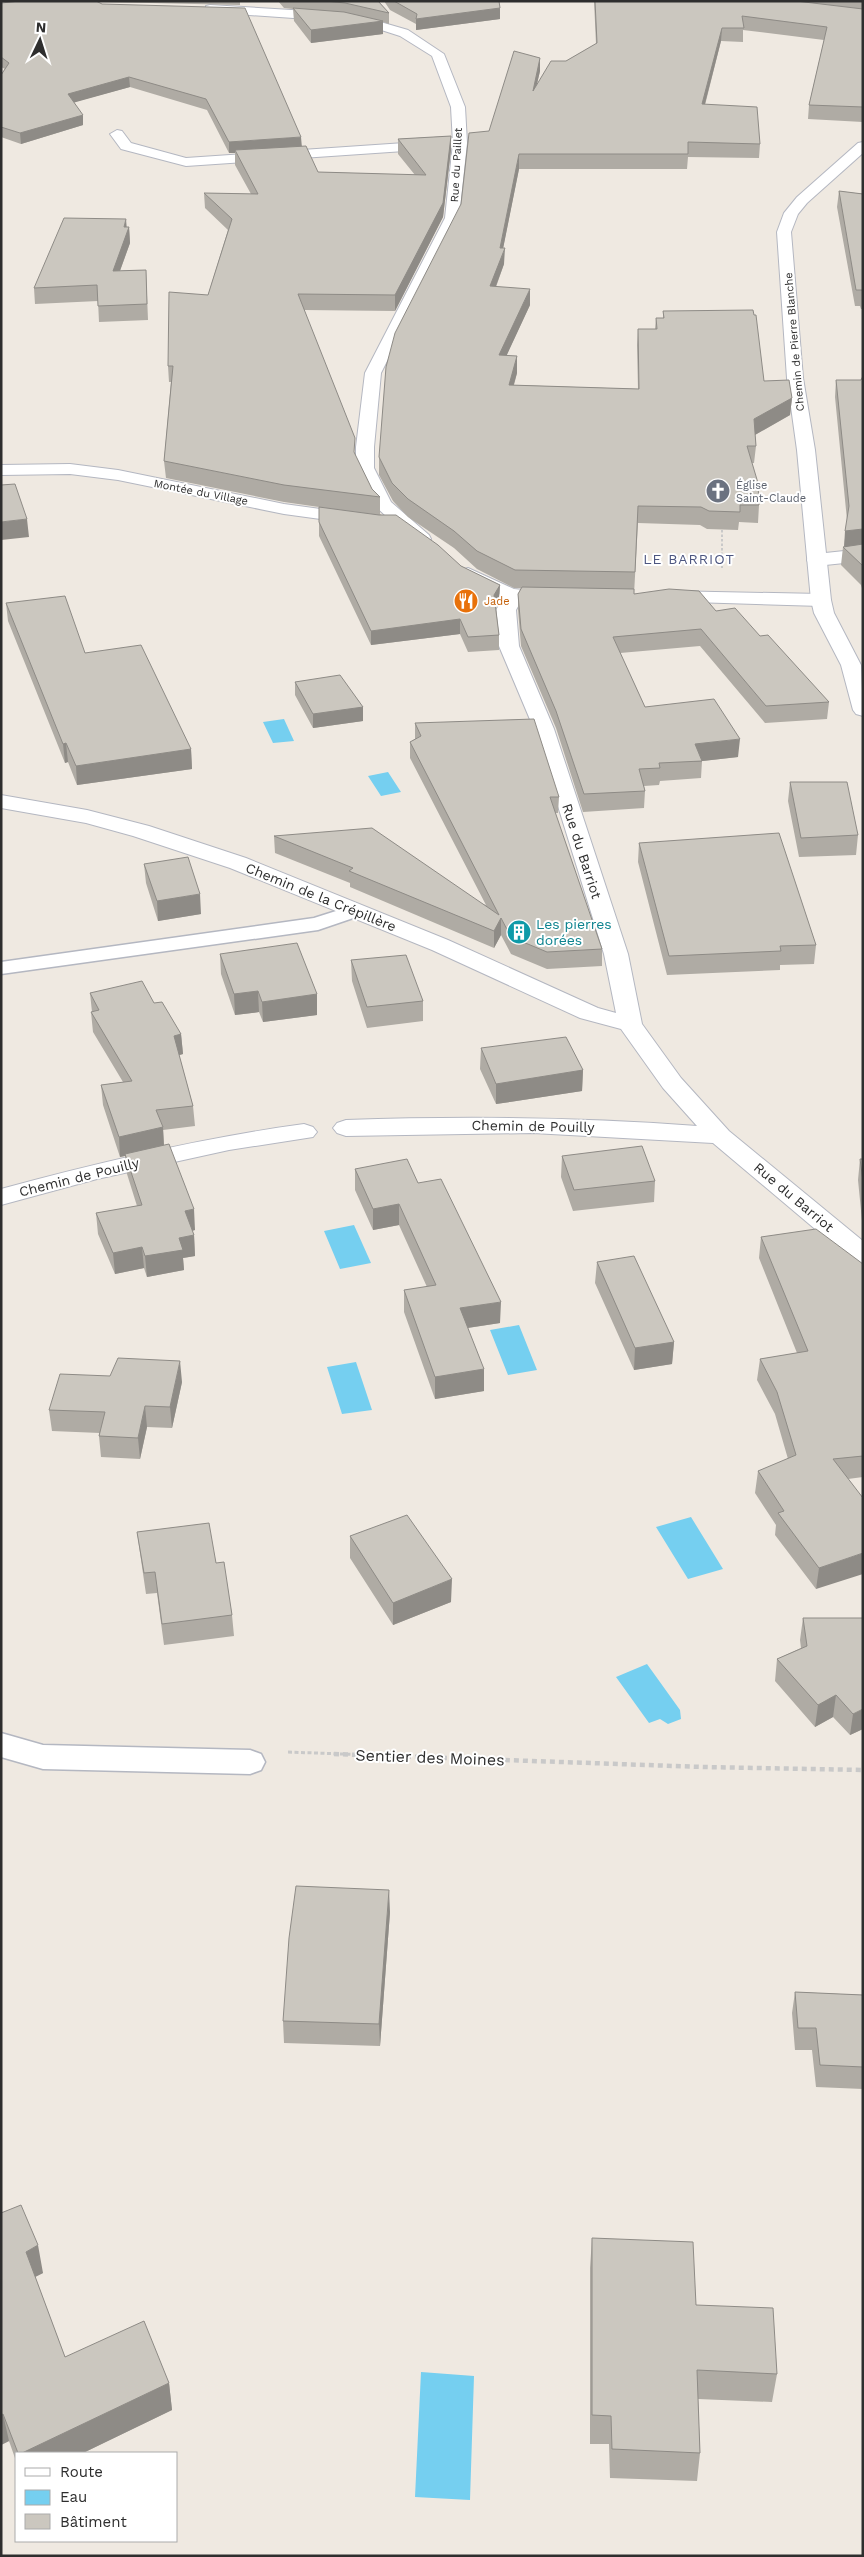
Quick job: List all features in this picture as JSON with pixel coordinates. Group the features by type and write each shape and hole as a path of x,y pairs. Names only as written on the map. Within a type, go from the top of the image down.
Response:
{"street":[{"name":"Rue du Paillet","path":"193,9 345,19 394,29 417,40 438,54 458,107 460,143 452,218 373,373 365,468 383,505 401,522 438,549"},
{"path":"385,14 421,33 417,40"},
{"path":"118,134 126,146 186,162 460,143"},
{"name":"Chemin de Pierre Blanche","path":"863,146 802,200 791,213 784,232 795,378 806,450 821,600 824,613 851,665 863,710"},
{"name":"Montée du Village","path":"1,470 70,468 118,475 284,509 375,522 401,522"},
{"path":"816,560 863,555"},
{"path":"457,564 469,575 504,594 574,598"},
{"name":"Rue du Barriot","path":"514,596 506,610 509,646 544,729 616,954 630,1024 652,1058 720,1136 863,1255"},
{"path":"652,597 821,600"},
{"name":"Chemin de la Crépillère","path":"1,802 87,817 141,831 238,863 440,945 558,997 589,1014 630,1024"},
{"name":"Chemin de Pouilly","path":"346,1128 446,1124 540,1124 720,1136"},
{"name":"Chemin de Pouilly","path":"1,1197 93,1172 229,1142 304,1132"}],"lane":[{"path":"1,968 318,924 355,911"},
{"path":"1,1745 43,1758 250,1762"}],"path":[{"path":"722,530 722,564"},
{"name":"Sentier des Moines","path":"250,1762 266,1752 274,1752 703,1767 863,1770"}],"water":[{"path":"284,719 294,741 273,743 263,722"},
{"path":"388,772 401,792 381,796 368,776"},
{"path":"354,1225 371,1263 340,1269 324,1231"},
{"path":"519,1325 537,1370 508,1375 490,1330"},
{"path":"356,1362 372,1410 342,1414 327,1367"},
{"path":"691,1517 723,1569 688,1579 656,1527"},
{"path":"647,1664 680,1710 681,1719 668,1724 660,1719 649,1723 616,1677"},
{"path":"421,2372 474,2376 470,2500 415,2497"}],"building":[{"path":"20,1 96,1 102,4 245,8 301,137 229,142 206,99 129,77 68,94 83,115 20,133 1,127 1,75 9,63 1,57 1,3"},
{"path":"325,1 378,1 389,13 345,3"},
{"path":"394,1 499,1 500,8 416,19 417,14"},
{"path":"595,1 796,1 863,9 863,107 809,105 827,27 742,16 744,28 722,28 702,104 757,107 760,144 688,142 688,154 519,154 500,248 505,248 490,286 530,289 499,355 517,356 509,385 639,389 638,329 657,329 656,318 664,318 663,311 753,310 754,315 756,315 764,381 789,380 792,398 754,419 756,446 747,446 758,483 759,505 740,505 740,512 709,511 701,507 638,506 635,572 515,570 477,551 454,531 408,499 392,483 379,457 386,367 395,333 461,204 469,133 489,131 514,51 540,58 533,91 551,61 566,61 597,43"},
{"path":"293,8 344,12 383,21 311,30"},
{"path":"451,136 443,203 395,295 298,294 355,438 354,452 372,489 380,497 284,485 164,461 173,366 168,366 169,292 208,295 232,219 204,193 258,194 235,150 306,146 318,172 426,175 398,139"},
{"path":"839,191 863,194 863,293 862,290 856,290"},
{"path":"64,218 126,219 124,227 129,227 113,271 146,270 147,304 98,306 97,285 34,288"},
{"path":"863,376 863,529 845,531 849,506 836,380 861,380"},
{"path":"15,484 27,519 1,522 1,485"},
{"path":"319,507 379,515 396,515 438,545 461,566 500,585 494,595 499,635 468,637 460,619 371,631 319,522"},
{"path":"863,544 863,566 843,547"},
{"path":"522,587 634,589 634,594 669,589 699,591 716,611 735,608 760,636 768,635 829,702 766,706 701,629 613,637 645,707 714,699 740,739 695,744 702,761 659,763 660,768 639,769 645,791 584,794 556,711 521,629 518,594"},
{"path":"65,596 85,653 141,645 191,749 76,766 66,743 63,744 6,603"},
{"path":"340,675 363,707 313,714 295,682"},
{"path":"534,719 559,797 550,797 602,949 547,952 511,937 501,918 494,931 349,871 353,868 274,836 372,828 499,915 410,742 421,736 415,723"},
{"path":"790,782 847,782 858,835 801,838"},
{"path":"779,833 816,945 780,946 781,951 669,956 639,843"},
{"path":"188,857 200,894 157,901 144,864"},
{"path":"297,943 317,994 262,1002 258,991 234,994 220,954"},
{"path":"406,955 423,1001 367,1007 351,960"},
{"path":"142,981 154,1003 162,1002 181,1034 174,1036 193,1106 156,1110 163,1127 119,1137 101,1085 132,1081 91,1012 99,1010 90,993"},
{"path":"566,1037 583,1070 496,1084 481,1048"},
{"path":"169,1144 194,1209 185,1211 194,1235 179,1238 183,1250 145,1256 142,1247 113,1253 96,1213 142,1205 125,1154"},
{"path":"642,1146 655,1181 574,1190 562,1156"},
{"path":"407,1159 418,1183 441,1179 501,1302 460,1308 484,1369 435,1377 404,1290 436,1285 399,1204 373,1209 355,1169"},
{"path":"860,1159 863,1159 863,1181"},
{"path":"816,1229 863,1264 863,1456 833,1459 863,1498 863,1553 819,1568 778,1513 784,1511 758,1471 796,1455 777,1392 760,1359 808,1351 761,1237"},
{"path":"634,1256 674,1342 635,1348 597,1262"},
{"path":"118,1358 180,1361 170,1407 145,1406 138,1438 99,1436 105,1412 49,1410 60,1374 110,1376"},
{"path":"407,1515 452,1579 393,1603 350,1536"},
{"path":"209,1523 216,1563 224,1562 232,1615 162,1624 155,1572 144,1573 137,1532"},
{"path":"803,1618 863,1618 863,1709 853,1714 836,1695 818,1705 777,1659 807,1646"},
{"path":"296,1886 389,1890 379,2024 283,2021 289,1938"},
{"path":"795,1992 863,1995 863,2067 820,2065 816,2028 798,2028"},
{"path":"21,2205 38,2245 26,2252 65,2357 144,2321 169,2383 24,2452 18,2452 3,2414 1,2415 1,2213"},
{"path":"592,2238 693,2242 696,2305 773,2308 777,2374 697,2370 700,2453 612,2449 611,2416 592,2415"}],"place":[{"name":"Église Saint-Claude","path":"718,491"},
{"name":"Jade","path":"466,601"},
{"name":"Les pierres dorées","path":"519,932"}],"district":[{"name":"LE BARRIOT","path":"689,559"}]}
